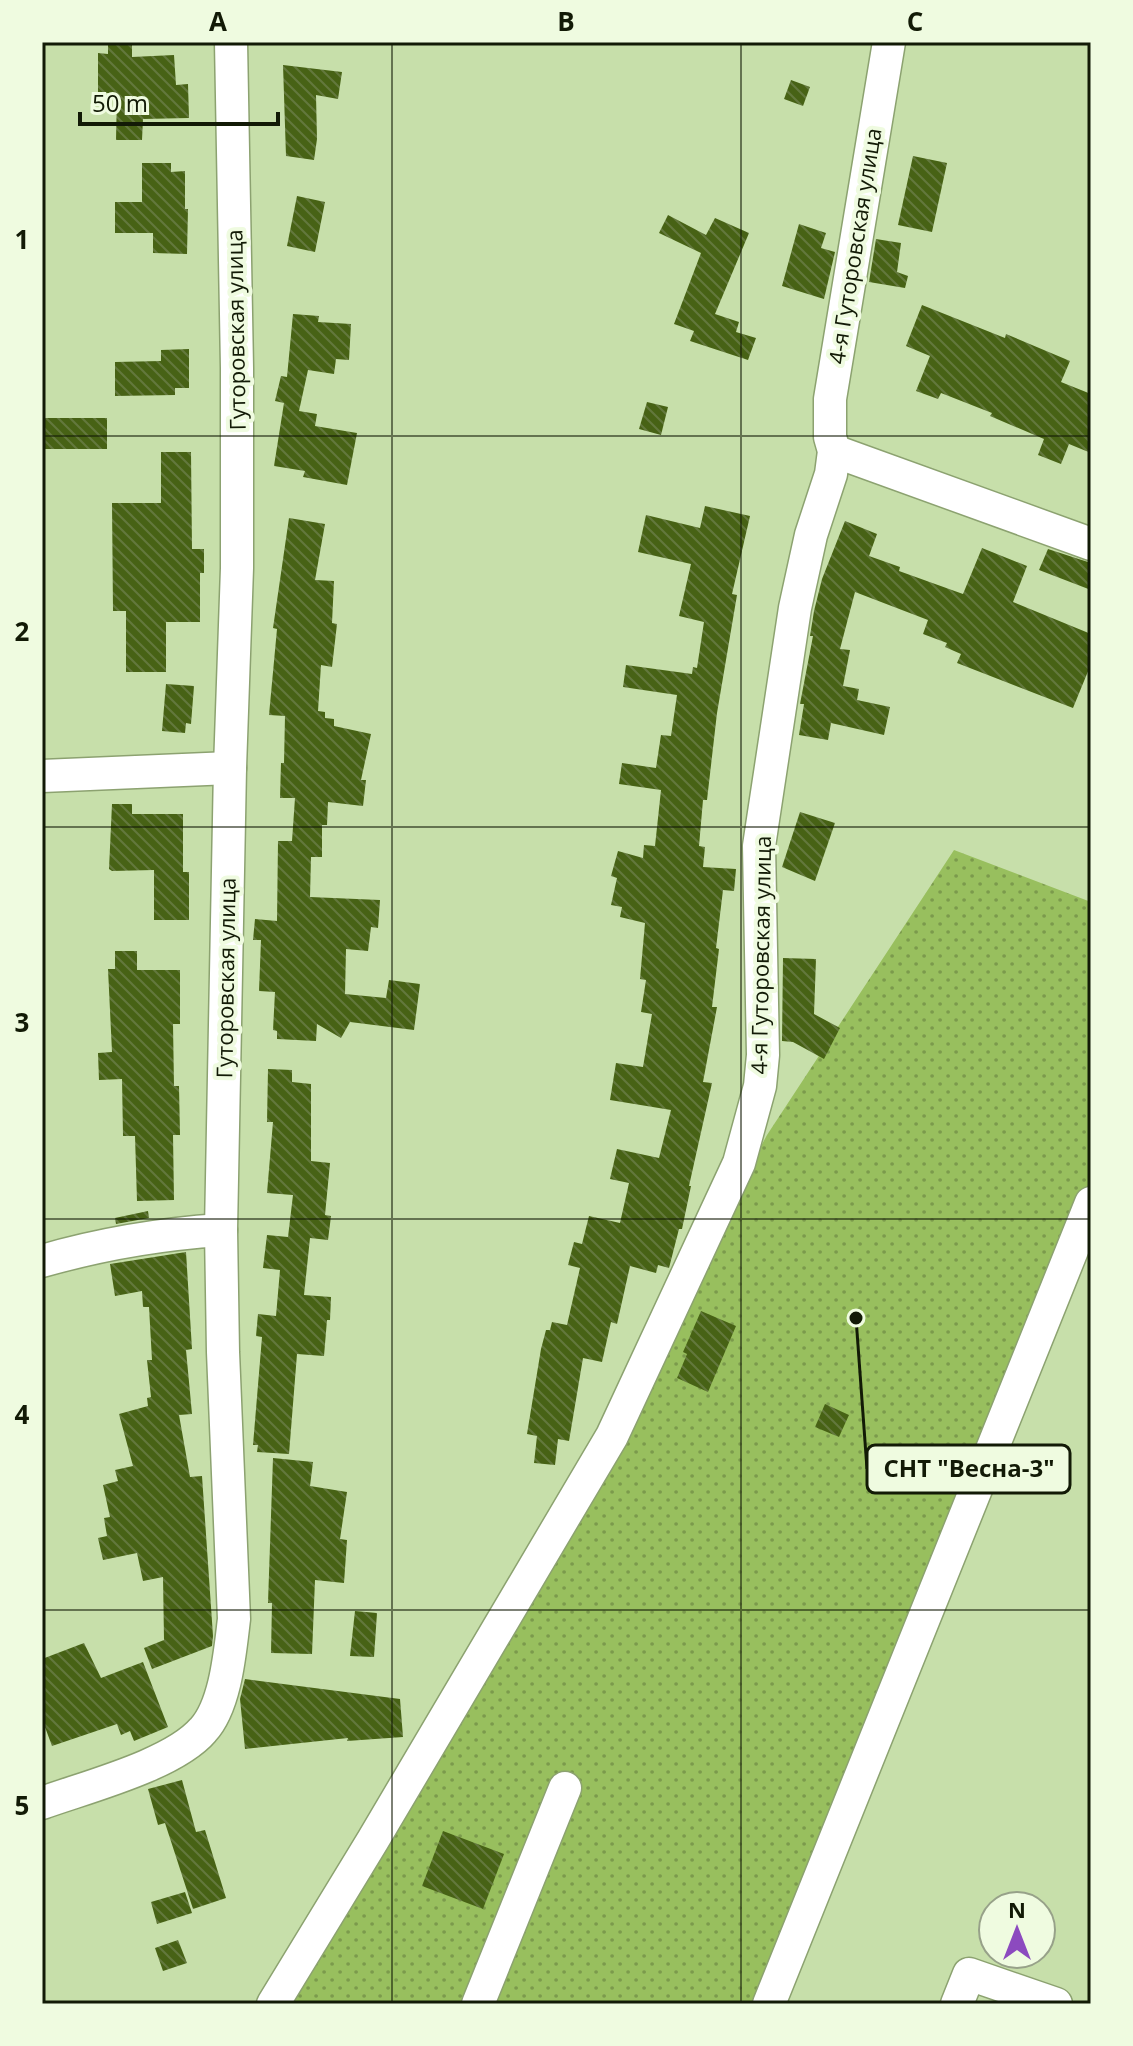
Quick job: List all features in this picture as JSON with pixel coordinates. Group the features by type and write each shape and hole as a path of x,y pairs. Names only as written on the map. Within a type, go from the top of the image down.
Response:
{"street":[{"name":"Гуторовская улица","path":"42,1803 153,1763 204,1730 217,1705 229,1662 234,1619 221,1230 237,568 231,42"},
{"name":"4-я Гуторовская улица","path":"273,2004 612,1436 739,1163 760,1086 763,1055 759,846 795,608 811,535 831,474 834,451 830,437 830,399 889,42"},
{"path":"834,451 1091,544"},
{"path":"42,776 230,768"},
{"path":"769,2004 1091,1203"},
{"path":"42,1261 107,1244 164,1234 221,1230"},
{"path":"478,2004 565,1788"},
{"path":"957,2004 969,1974 1056,2004"}],"green space":[{"path":"954,850 1091,902 1091,1203 769,2004 266,2004 606,1433 767,1135"}],"building":[{"path":"108,42 132,42 132,57 174,55 176,85 188,84 189,118 143,119 142,140 116,140 117,93 98,93 98,53 108,54"},
{"path":"283,65 342,72 338,99 316,95 314,160 286,156"},
{"path":"791,80 810,87 803,106 784,99"},
{"path":"913,156 947,163 932,232 898,225"},
{"path":"142,163 171,163 171,172 185,171 187,254 153,253 153,233 115,233 115,202 142,202"},
{"path":"297,196 325,202 315,252 287,246"},
{"path":"668,215 706,235 715,218 749,233 715,314 739,322 736,332 756,338 748,360 690,341 694,331 674,324 701,253 659,233"},
{"path":"799,224 826,233 821,248 835,252 824,299 782,286"},
{"path":"876,239 901,243 897,272 908,276 905,288 869,282"},
{"path":"922,305 1005,338 1006,334 1070,361 1061,382 1091,394 1091,453 1069,444 1061,464 1038,455 1044,439 990,416 992,413 941,393 938,399 916,391 930,356 906,346"},
{"path":"293,314 319,316 318,322 351,324 349,360 336,359 334,374 308,370 299,411 317,414 315,426 357,433 347,485 303,477 305,471 274,466 284,403 275,401 281,376 287,377"},
{"path":"189,349 189,388 175,388 175,395 115,396 115,362 161,361 161,350"},
{"path":"647,402 668,407 661,435 639,429"},
{"path":"42,418 107,418 107,449 42,449"},
{"path":"161,452 191,452 192,549 204,549 204,573 200,573 200,622 166,622 166,672 126,672 126,611 113,611 112,503 161,503"},
{"path":"705,506 750,516 732,594 737,595 717,713 707,800 703,800 699,846 705,847 703,867 736,869 734,891 723,890 716,948 719,949 712,1007 717,1007 703,1082 712,1083 682,1229 679,1229 669,1268 658,1265 656,1273 630,1266 617,1324 611,1322 602,1362 583,1358 569,1441 558,1439 555,1465 534,1463 537,1436 527,1434 541,1349 546,1330 550,1330 552,1322 567,1325 580,1268 568,1265 574,1242 582,1244 589,1216 620,1223 629,1183 610,1179 617,1149 659,1158 671,1110 610,1100 616,1063 643,1067 652,1014 641,1012 646,980 640,979 645,923 620,917 622,907 611,905 617,878 611,876 618,851 643,858 644,845 655,846 661,790 619,784 622,763 656,768 661,735 671,736 677,695 623,687 626,665 692,674 693,667 697,668 704,622 679,616 691,564 638,552 646,515 700,528"},
{"path":"289,518 325,524 315,580 334,581 332,623 337,624 332,667 321,665 318,711 325,712 325,718 334,719 334,726 371,734 361,780 366,780 363,806 328,802 327,825 322,825 322,857 311,857 310,897 380,900 378,928 371,927 368,951 346,949 345,994 386,998 389,980 420,984 414,1030 350,1022 341,1038 317,1024 316,1041 277,1039 277,1031 273,1030 275,992 259,991 261,940 253,940 255,919 277,921 278,841 292,841 295,798 280,798 285,716 269,715 277,629 273,628"},
{"path":"845,521 877,534 869,556 900,567 899,571 963,594 982,548 1027,566 1013,602 1091,634 1091,664 1073,708 957,663 961,654 945,647 947,643 923,634 928,620 855,592 840,649 850,650 843,686 859,689 857,700 890,707 884,735 831,723 828,740 799,735 804,704 800,704 813,636 810,636 814,611 822,579"},
{"path":"1048,549 1091,563 1091,590 1039,570"},
{"path":"166,684 194,686 191,724 186,723 185,733 162,731"},
{"path":"112,804 132,804 132,814 183,814 183,872 189,872 189,920 154,920 154,870 109,869"},
{"path":"800,812 835,823 815,881 782,867"},
{"path":"115,951 137,951 137,970 180,970 180,1024 173,1024 174,1086 179,1086 180,1135 173,1135 174,1200 137,1201 135,1136 123,1136 122,1079 99,1080 98,1053 112,1052 108,969 115,969"},
{"path":"783,958 816,959 814,1014 840,1028 824,1059 793,1042 782,1041"},
{"path":"268,1069 292,1070 292,1082 311,1084 311,1161 330,1163 325,1215 331,1216 328,1240 310,1238 304,1295 331,1297 330,1320 327,1320 324,1356 297,1354 289,1454 257,1452 258,1445 253,1445 262,1337 256,1336 258,1314 276,1316 280,1270 263,1268 267,1235 288,1237 293,1195 267,1193 273,1122 267,1122"},
{"path":"148,1211 149,1218 116,1224 115,1218"},
{"path":"186,1252 192,1349 186,1350 192,1414 179,1415 190,1477 202,1476 213,1636 212,1646 152,1669 144,1648 164,1640 163,1577 143,1581 137,1553 103,1560 98,1538 107,1536 104,1518 110,1517 103,1485 118,1481 115,1470 133,1466 119,1414 148,1406 147,1398 151,1397 147,1360 152,1360 149,1307 143,1307 142,1291 115,1296 110,1264"},
{"path":"701,1311 736,1326 708,1392 677,1378 687,1354 683,1352"},
{"path":"825,1404 849,1415 839,1437 815,1427"},
{"path":"273,1458 313,1462 310,1486 347,1492 340,1539 347,1540 344,1583 315,1580 312,1654 271,1653 272,1603 268,1603"},
{"path":"355,1611 377,1613 374,1657 350,1656"},
{"path":"84,1643 101,1678 143,1662 168,1727 134,1741 130,1731 121,1735 117,1724 52,1746 42,1719 42,1659"},
{"path":"245,1679 400,1699 403,1737 347,1741 348,1738 245,1749 240,1699"},
{"path":"182,1780 196,1832 205,1830 226,1898 193,1909 165,1823 158,1825 148,1789"},
{"path":"443,1831 504,1854 483,1909 422,1886"},
{"path":"185,1892 192,1913 157,1924 151,1902"},
{"path":"178,1940 187,1963 163,1971 155,1948"}],"place":[{"name":"СНТ \"Весна-3\"","path":"856,1318"}]}
